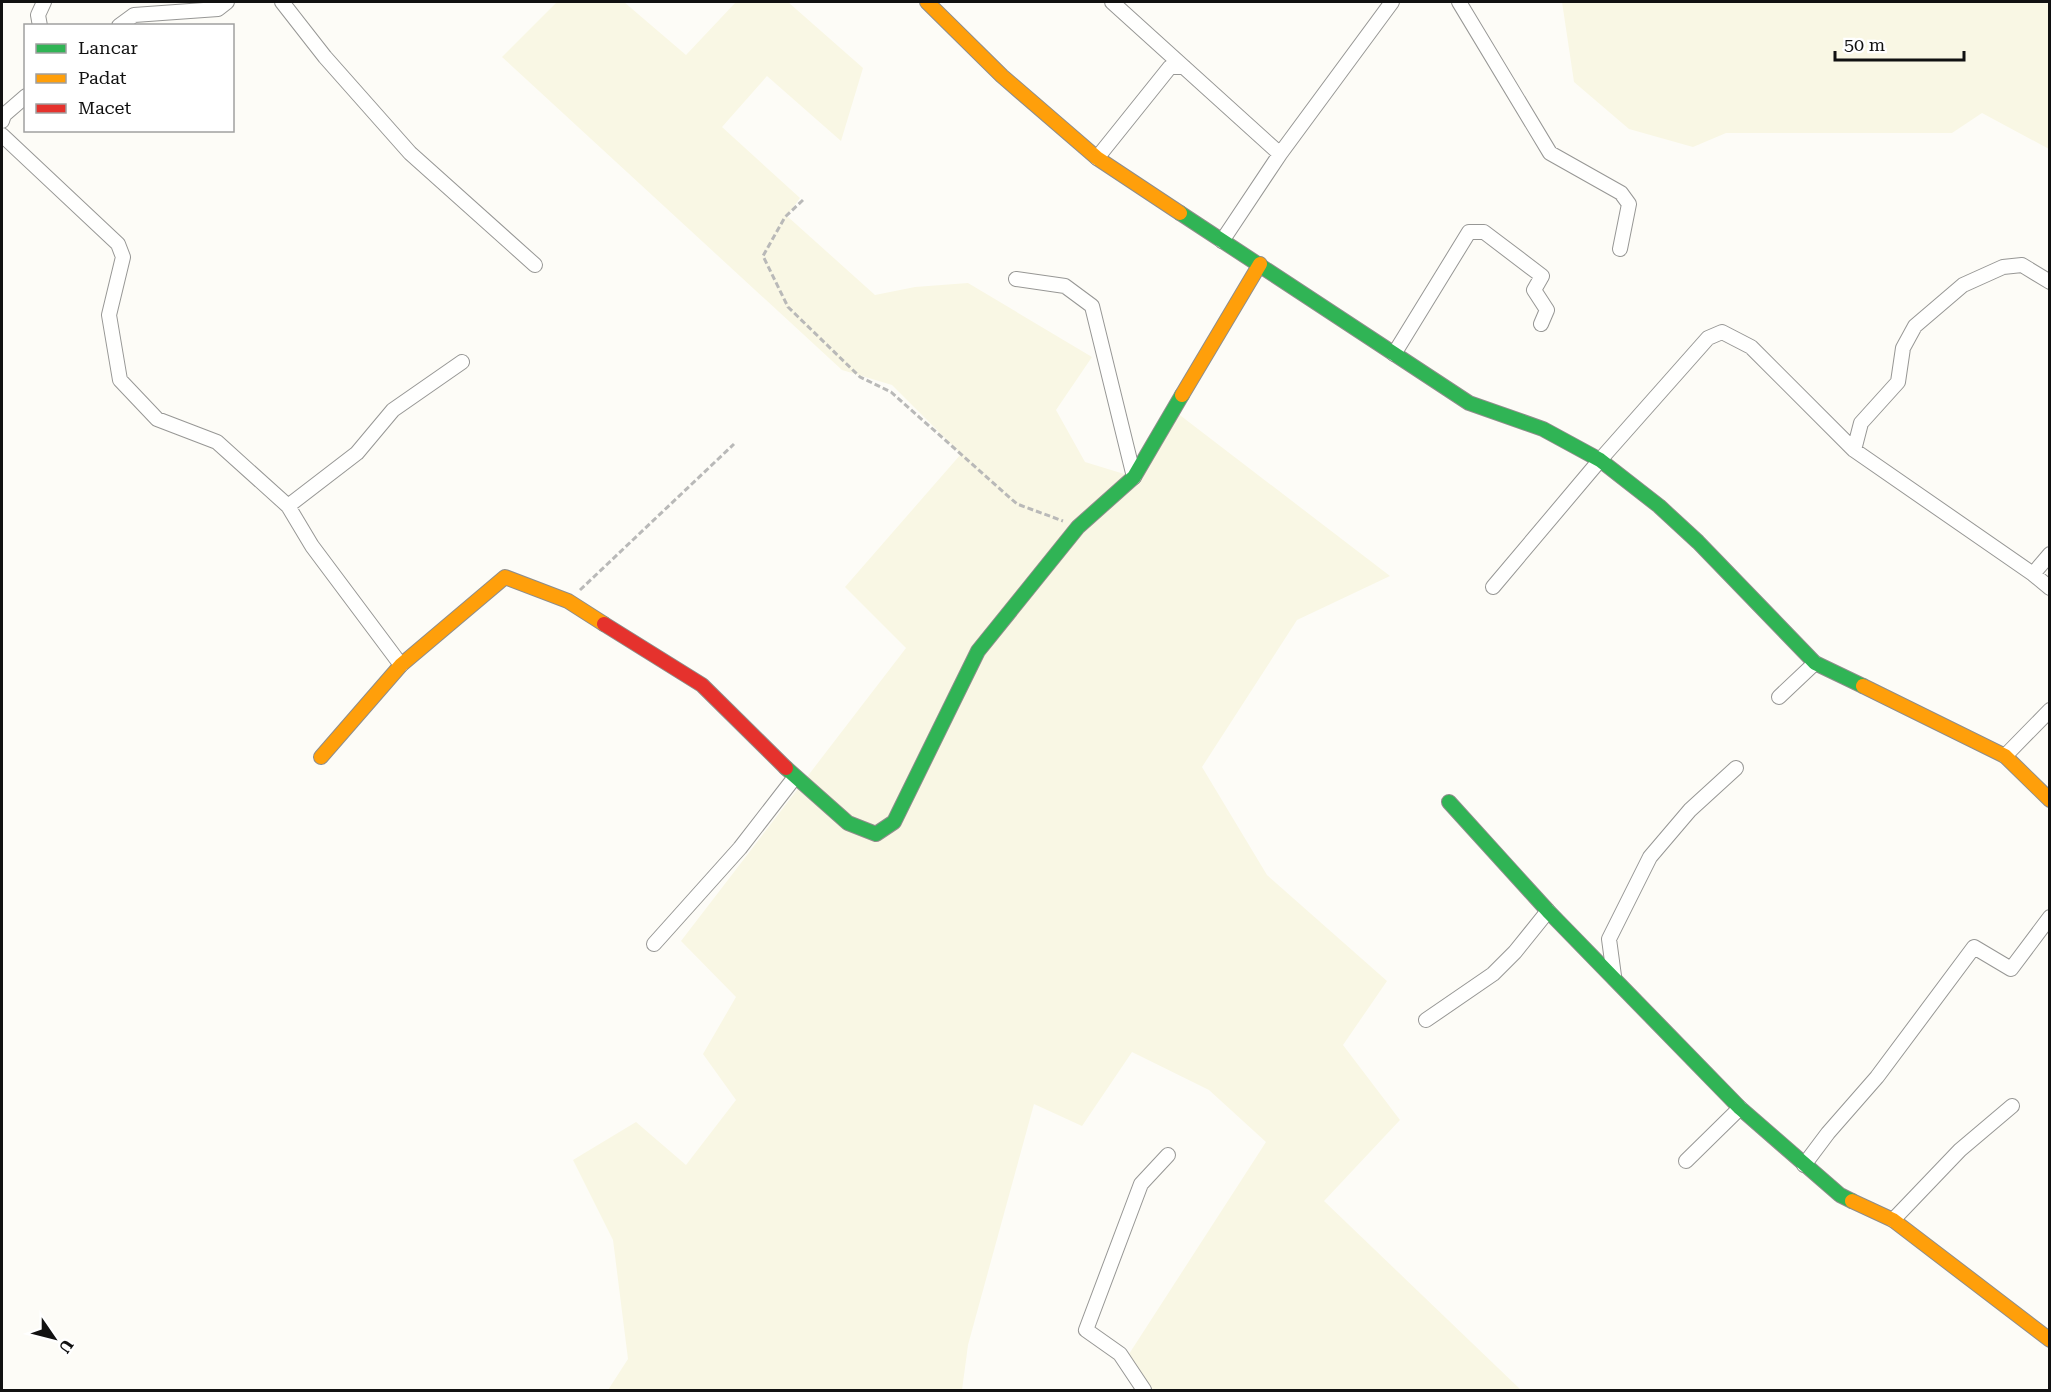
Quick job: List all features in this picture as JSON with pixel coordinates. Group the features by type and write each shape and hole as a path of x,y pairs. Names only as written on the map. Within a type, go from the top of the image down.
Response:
{"street":[{"path":"40,24 38,15 44,2"},
{"path":"122,24 134,15 218,9 227,2"},
{"path":"282,2 325,57 410,153 535,265"},
{"path":"927,2 1002,76 1096,158 1469,403 1544,429 1600,460 1659,506 1698,542 1815,663 2005,756 2049,800"},
{"path":"1112,2 1280,154"},
{"path":"1222,241 1280,154 1392,2"},
{"path":"1459,2 1550,153 1621,193 1629,204 1620,249"},
{"path":"1096,158 1170,67 1184,67"},
{"path":"2,121 4,115 24,98"},
{"path":"2,135 118,244 123,257 109,315 120,380 157,419 217,441 288,506 312,546 401,664"},
{"path":"1394,354 1469,232 1484,232 1542,276 1534,290 1547,310 1541,324"},
{"path":"321,757 401,664 505,577 568,601 702,685 795,777 848,823 876,834 894,822 978,651 1078,527 1134,477 1260,264"},
{"path":"1854,450 1861,423 1898,382 1903,348 1915,326 1963,285 2003,267 2022,265 2049,282"},
{"path":"1016,279 1065,286 1092,306 1134,477"},
{"path":"1493,587 1600,460 1708,338 1722,332 1751,347 1854,450 2033,574 2049,588"},
{"path":"288,506 357,453 393,410 462,362"},
{"path":"2033,574 2049,554"},
{"path":"1779,697 1815,663"},
{"path":"2005,756 2049,710"},
{"path":"1614,976 1609,939 1650,857 1690,810 1736,768"},
{"path":"654,944 740,848 795,777"},
{"path":"1449,802 1548,911 1614,976 1740,1108 1840,1195 1893,1220 2049,1340"},
{"path":"1426,1020 1493,974 1515,952 1548,911"},
{"path":"1804,1165 1828,1133 1877,1077 1974,947 2011,969 2049,916"},
{"path":"1893,1220 1960,1150 2012,1106"},
{"path":"1686,1161 1740,1108"},
{"path":"1144,1390 1120,1354 1086,1330 1141,1184 1168,1155"}],"path":[{"path":"803,200 785,217 763,256 788,307 860,377 891,392 1017,504 1078,527"},
{"path":"568,601 734,444"}],"shaded area":[{"path":"557,2 624,2 686,55 736,2 788,2 863,68 841,141 767,76 722,127 800,198 787,216 875,295 915,287 968,283 1092,357 1056,410 1085,462 1134,477 1168,406 1390,576 1297,620 1202,767 1267,875 1387,981 1343,1045 1400,1120 1324,1201 1521,1390 1145,1390 1129,1354 1266,1142 1209,1090 1132,1052 1082,1126 1034,1104 968,1345 962,1390 608,1390 628,1359 613,1240 573,1160 636,1122 686,1165 736,1100 703,1054 736,997 681,941 906,648 845,587 961,454 892,385 842,370 502,57"},
{"path":"1562,2 2049,2 2049,149 1982,113 1952,133 1726,133 1693,147 1629,129 1574,82"}],"traffic: fast":[{"path":"1180,213 1469,403 1543,429 1600,460 1659,506 1698,542 1815,663 1863,686"},
{"path":"786,768 848,823 876,834 894,822 978,651 1078,527 1134,477 1182,395"},
{"path":"1449,802 1548,911 1740,1108 1840,1195 1852,1201"}],"traffic: slow":[{"path":"927,2 1002,76 1097,158 1180,213"},
{"path":"1182,395 1260,264"},
{"path":"321,757 401,665 505,577 568,601 604,624"},
{"path":"1863,686 2005,756 2050,800"},
{"path":"1852,1201 1893,1220 2050,1340"}],"traffic: jam":[{"path":"604,624 702,685 786,768"}]}
